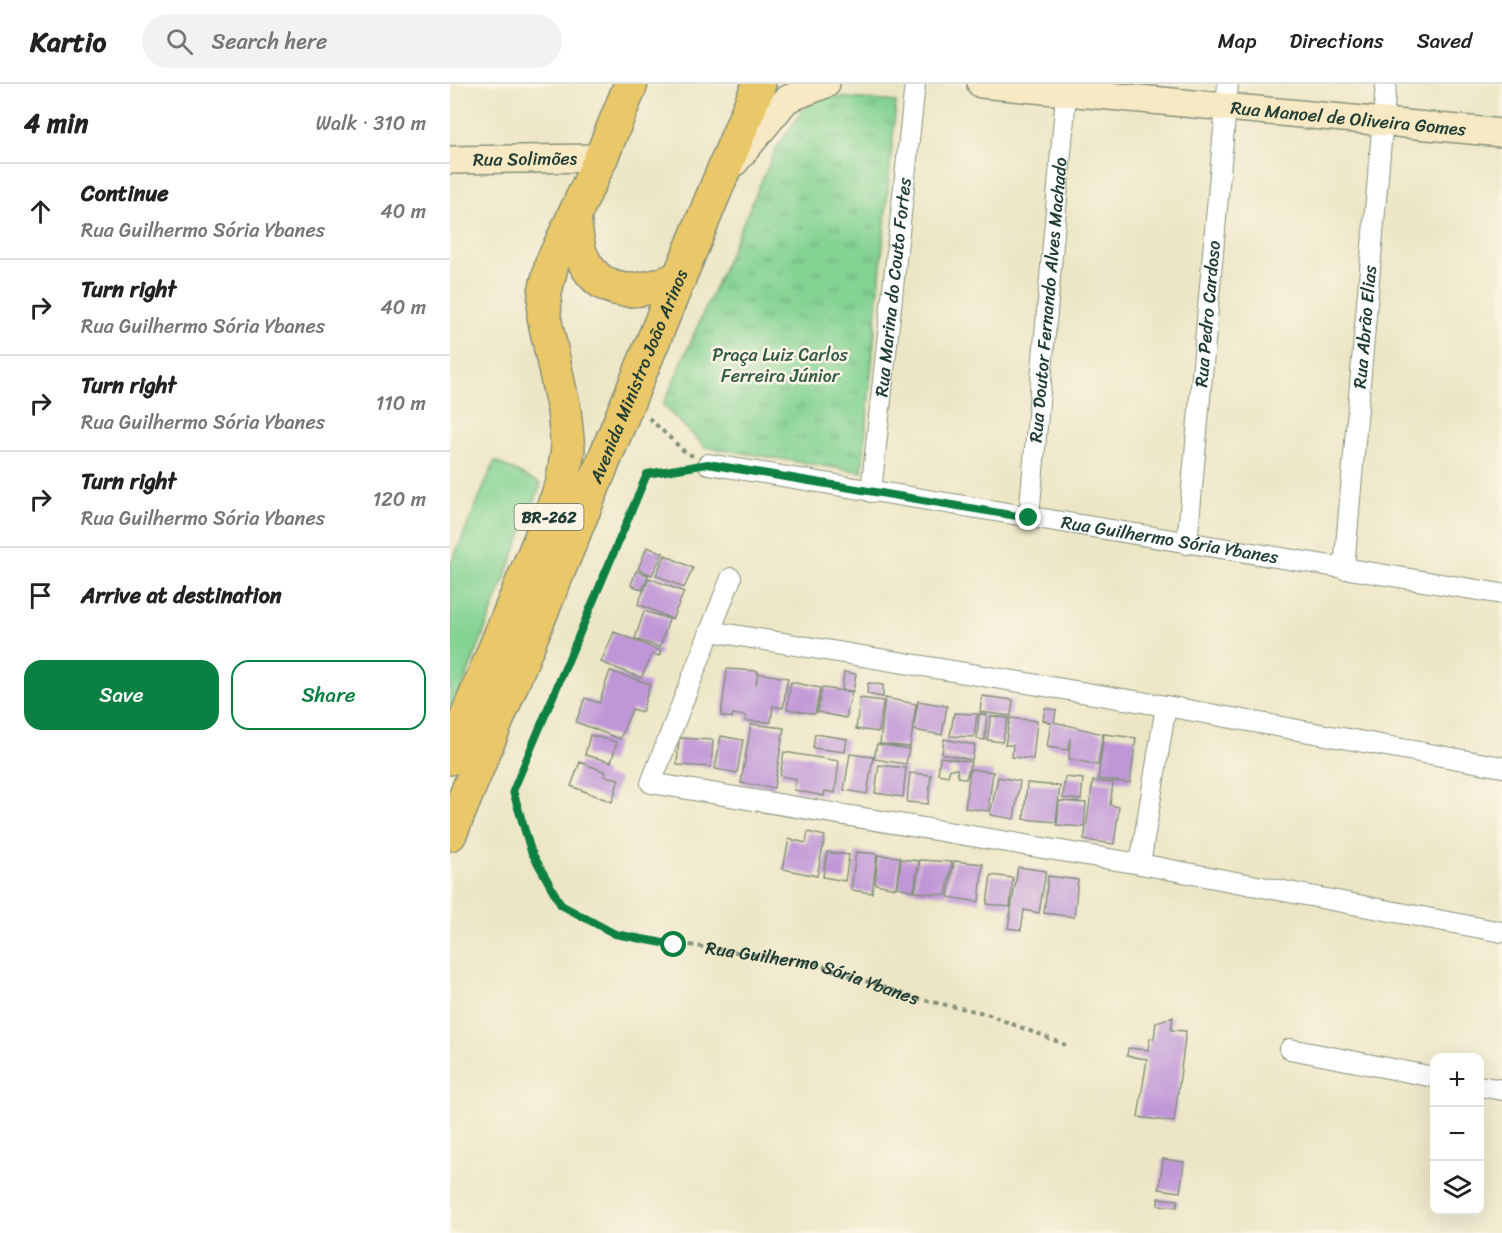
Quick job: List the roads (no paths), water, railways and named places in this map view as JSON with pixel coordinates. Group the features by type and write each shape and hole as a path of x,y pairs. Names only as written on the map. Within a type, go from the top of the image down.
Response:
{"highway":[{"name":"Avenida Ministro João Arinos","path":"450,834 759,84"},
{"name":"Avenida Ministro João Arinos","path":"450,758 562,486 568,449 564,410 544,317 545,292 552,263 601,158 630,85"},
{"path":"574,215 581,256 594,275 613,287 635,292 679,278"}],"street":[{"path":"707,210 740,152 787,99 826,84"},
{"name":"Rua Marina do Couto Fortes","path":"871,492 915,84"},
{"name":"Rua Manoel de Oliveira Gomes","path":"981,84 1227,96 1384,122 1502,133"},
{"name":"Rua Abrão Elias","path":"1344,569 1386,84"},
{"name":"Rua Doutor Fernando Alves Machado","path":"1029,518 1066,89"},
{"name":"Rua Pedro Cardoso","path":"1187,544 1227,96"},
{"name":"Rua Solimões","path":"450,160 601,158"},
{"name":"Rua Guilhermo Sória Ybanes","path":"708,464 1502,595"},
{"path":"731,578 651,783 1140,864 1502,932"},
{"path":"710,631 1166,706 1502,767"},
{"path":"1140,864 1166,706"},
{"path":"1290,1049 1430,1076"},
{"path":"1484,1087 1502,1090"}],"park label":[{"name":"Praça Luiz Carlos Ferreira Júnior","path":"780,365"}]}
